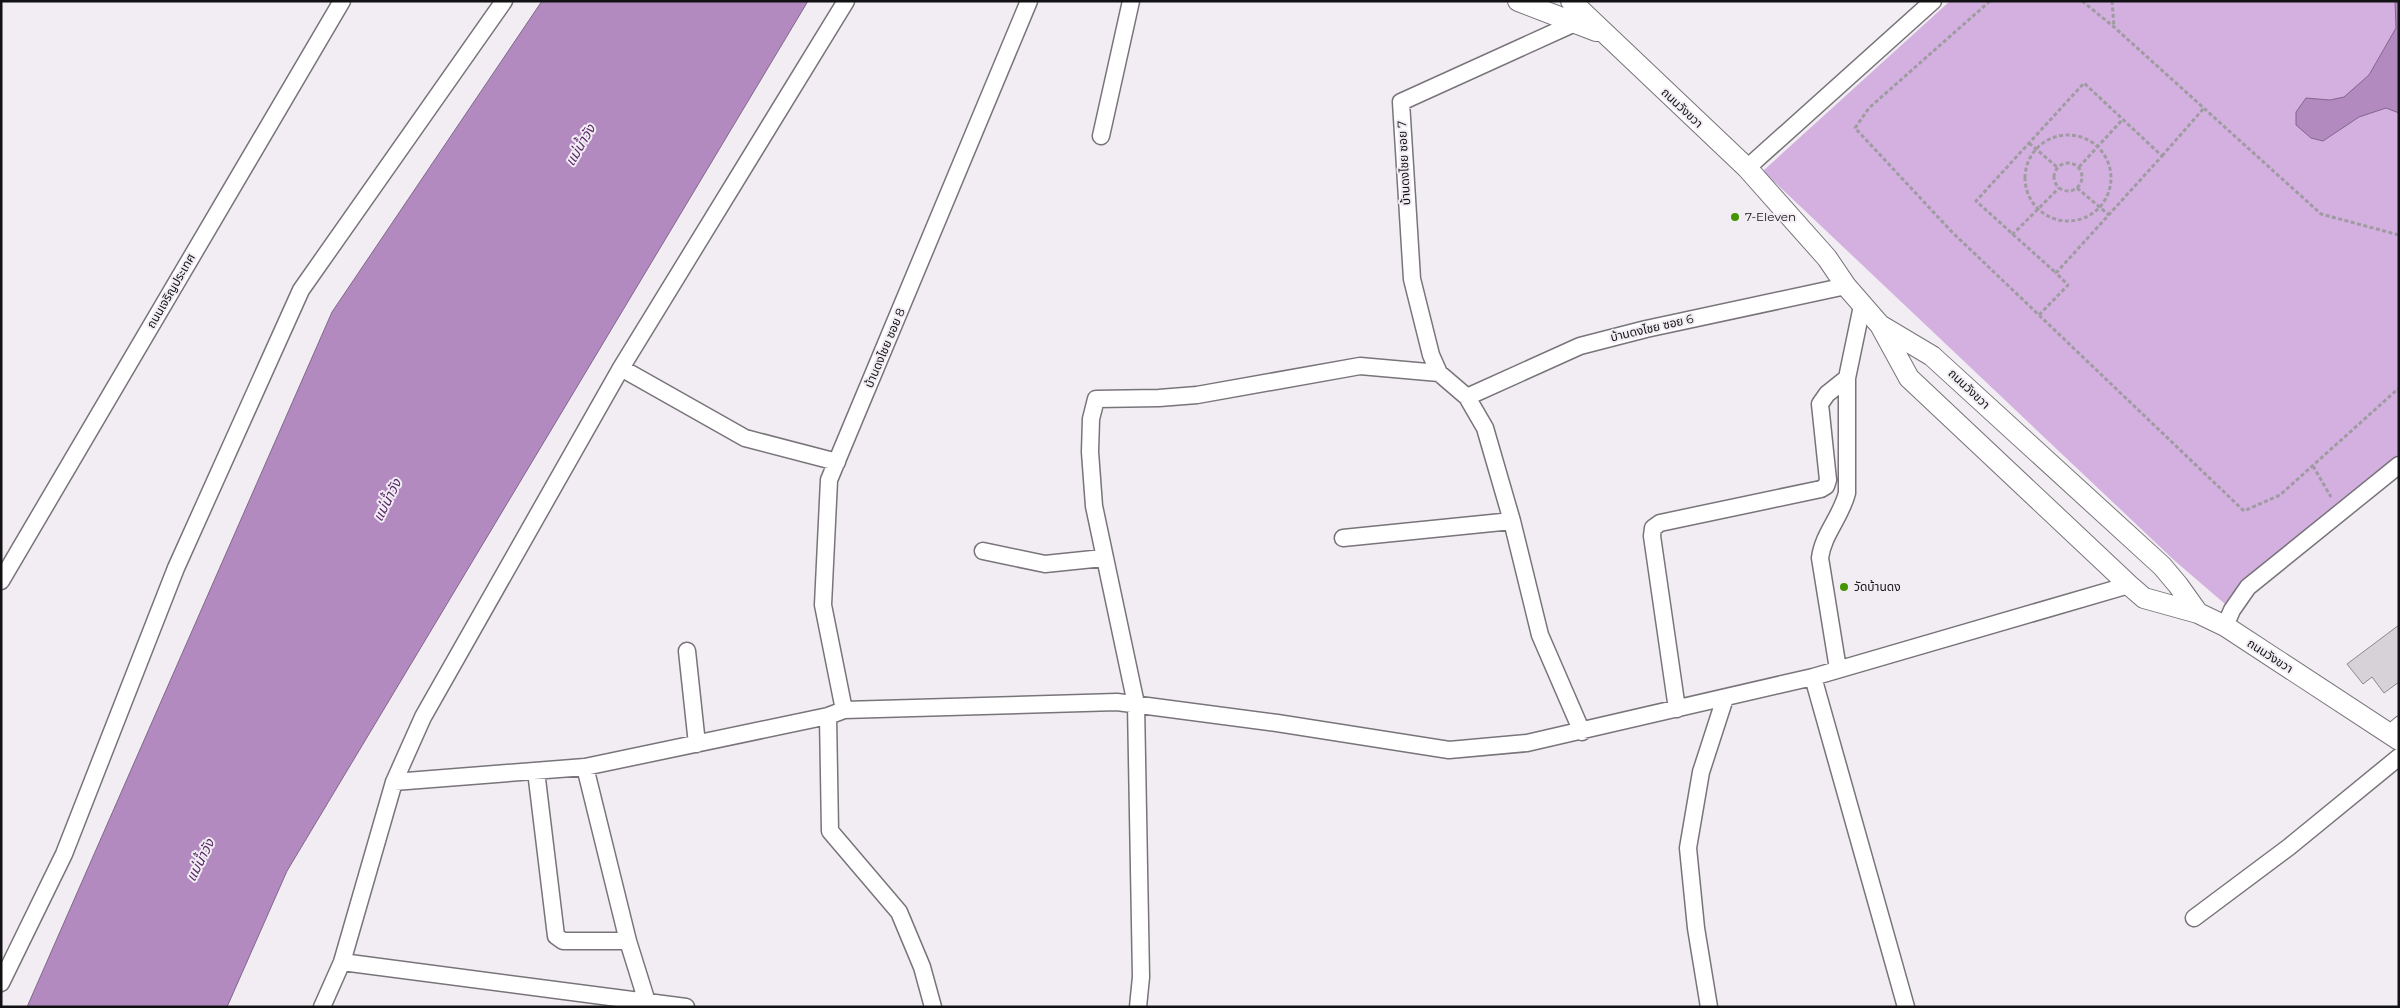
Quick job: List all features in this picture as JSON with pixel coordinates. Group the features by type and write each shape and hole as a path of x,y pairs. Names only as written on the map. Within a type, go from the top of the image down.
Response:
{"street":[{"name":"ถนนเจริญประเทศ","path":"1,581 342,1"},
{"path":"1,983 64,854 176,568 301,290 504,1"},
{"path":"322,1007 342,962 394,782 423,717 620,368 846,1"},
{"name":"บ้านดงไชย ซอย 8","path":"844,710 823,605 829,480 1029,1"},
{"path":"1101,136 1131,1"},
{"path":"1518,1 1605,35"},
{"name":"ถนนวังขวา","path":"1571,1 1746,168 1828,258 1846,286 1880,325 1932,356 2162,566 2198,613 2225,626 2394,731"},
{"path":"1746,168 1932,1"},
{"name":"บ้านดงไชย ซอย 7","path":"1575,23 1401,102 1412,279 1431,355 1439,372 1467,397 1485,428 1512,521 1540,636 1582,732"},
{"name":"บ้านดงไชย ซอย 6","path":"1467,397 1580,346 1646,329 1846,286"},
{"path":"1838,669 1820,558 1821,547 1843,509 1847,493 1847,378 1862,306"},
{"path":"1880,325 1908,378 2129,585 2144,598 2198,613"},
{"path":"1138,1007 1141,977 1136,704 1094,506 1090,452 1091,419 1096,399 1197,395 1360,366 1439,372"},
{"path":"620,368 745,438 837,462"},
{"path":"1677,709 1652,536 1653,528 1660,523 1821,489 1826,486 1828,480 1820,404 1827,394 1847,378"},
{"path":"2225,626 2232,610 2248,587 2399,465"},
{"path":"1343,538 1512,521"},
{"path":"983,551 1044,564 1104,558"},
{"path":"394,782 585,767 828,716 844,710 1117,702 1278,723 1449,750 1528,743 1813,677 2129,585"},
{"path":"687,651 697,744"},
{"path":"1813,677 1906,1007"},
{"path":"1709,1007 1696,928 1688,848 1701,772 1725,698"},
{"path":"828,716 830,831 900,912 922,967 933,1007"},
{"path":"2194,918 2289,847 2399,757"},
{"path":"585,767 628,941 647,1002"},
{"path":"536,771 556,936 563,941 628,941"},
{"path":"342,962 686,1007"}],"path":[{"path":"1990,1 1869,108 1855,128 1952,232 2244,511 2280,495 2399,388"},
{"path":"2082,1 2114,27 2321,214 2399,235"},
{"path":"2112,1 2114,27"},
{"path":"2040,315 2068,285 1976,201 2084,83 2162,156"},
{"path":"2056,273 2204,108"},
{"path":"2079,167 2123,119"},
{"path":"2070,134 2090,140 2098,146 2109,162 2112,182 2105,201 2100,208 2087,217 2072,221 2050,217 2038,208 2028,193 2026,183 2027,164 2036,149 2050,138 2070,134"},
{"path":"2028,143 2057,167"},
{"path":"2071,162 2079,167 2083,176 2077,188 2067,191 2059,188 2054,175 2057,167 2071,162"},
{"path":"2012,234 2059,188"},
{"path":"2077,188 2109,215"},
{"path":"2313,466 2324,488 2342,511"}],"shaded area":[{"path":"1950,1 2399,1 2399,464 2232,610 2175,561 1763,171"}],"water":[{"name":"แม่น้ำวัง","path":"542,1 808,1 287,871 227,1007 27,1007 332,312"},
{"path":"2395,1 2399,1 2399,113 2386,108 2359,117 2323,141 2311,138 2296,125 2296,112 2306,98 2330,100 2344,97 2369,75 2396,28"}],"building":[{"path":"2399,625 2399,682 2384,693 2372,677 2363,684 2347,664"}],"place":[{"name":"7-Eleven","path":"1735,217"},
{"name":"วัดบ้านดง","path":"1844,587"}]}
